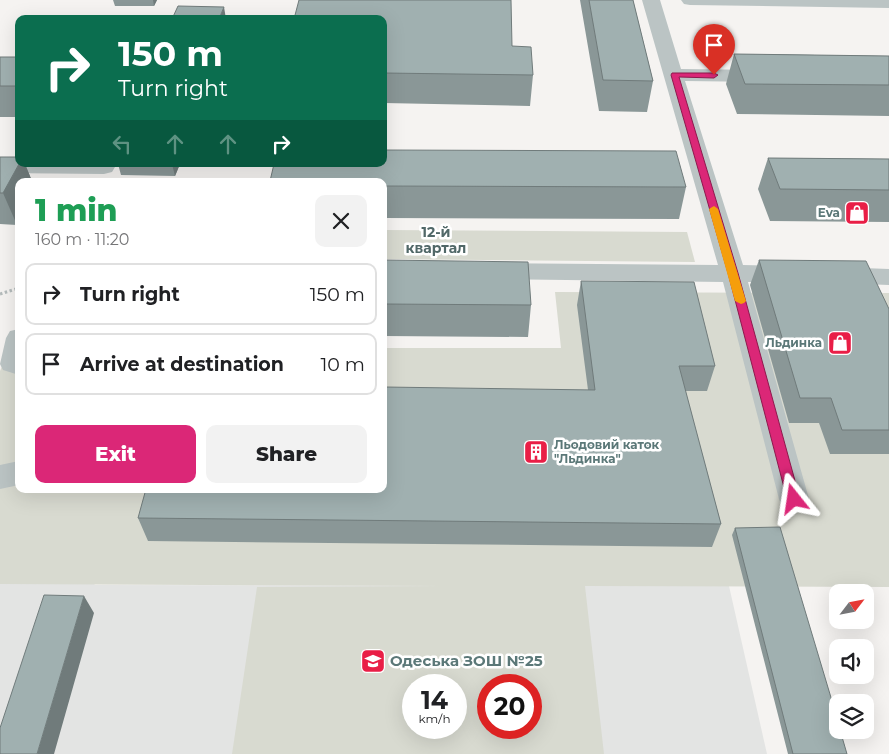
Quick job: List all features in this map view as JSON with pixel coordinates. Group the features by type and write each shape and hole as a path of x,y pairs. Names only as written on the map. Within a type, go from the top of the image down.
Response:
{"lane":[{"path":"651,0 675,75 691,166 733,273 794,499"},
{"path":"690,0 889,3"},
{"path":"675,75 782,76"},
{"path":"0,166 15,167"},
{"path":"20,167 101,171"},
{"path":"470,271 889,276"},
{"path":"0,477 15,474"}],"path":[{"path":"0,294 15,289"}],"shaded area":[{"path":"387,230 687,232 695,262 387,259"},
{"path":"555,292 889,293 889,587 874,587 874,584 829,584 829,587 585,586 604,754 232,754 257,587 444,586 0,584 0,371 10,347 15,347 15,493 387,493 387,348 561,348"},
{"name":"Одеська ЗОШ №25","path":"0,390 15,468 15,493 22,493 95,585 729,586 767,754 0,754"}],"building":[{"path":"299,0 511,0 512,46 531,47 533,75 387,73 387,15 295,15"},
{"path":"589,0 633,0 653,81 603,80"},
{"path":"178,6 224,7 221,15 174,15"},
{"path":"734,54 889,56 889,85 745,84"},
{"path":"0,57 15,57 15,86 0,86"},
{"path":"387,150 676,151 686,187 387,186 387,178 271,178 273,167 387,167"},
{"path":"0,157 15,157 15,167 17,167 3,193 0,193"},
{"path":"768,158 889,159 889,190 780,189"},
{"path":"387,260 528,262 531,305 387,304"},
{"path":"759,260 866,261 889,309 889,430 842,430 831,398 800,398"},
{"name":"Льодовий каток \"Льдинка\"","path":"581,281 694,282 715,366 679,366 721,524 138,518 145,493 387,493 387,387 595,390"},
{"path":"780,527 830,694 829,739 843,739 847,754 793,754 735,528"},
{"path":"44,595 84,596 37,754 0,754 0,728"}],"slow traffic":[{"path":"714,209 741,301"}],"place":[{"name":"Eva","path":"857,213"},
{"name":"Льдинка","path":"840,343"},
{"name":"Льодовий каток \"Льдинка\"","path":"536,452"},
{"name":"Одеська ЗОШ №25","path":"373,661"}],"district":[{"name":"12-й квартал","path":"436,240"}],"route":[{"path":"714,75 675,75 733,273 794,499"}]}
